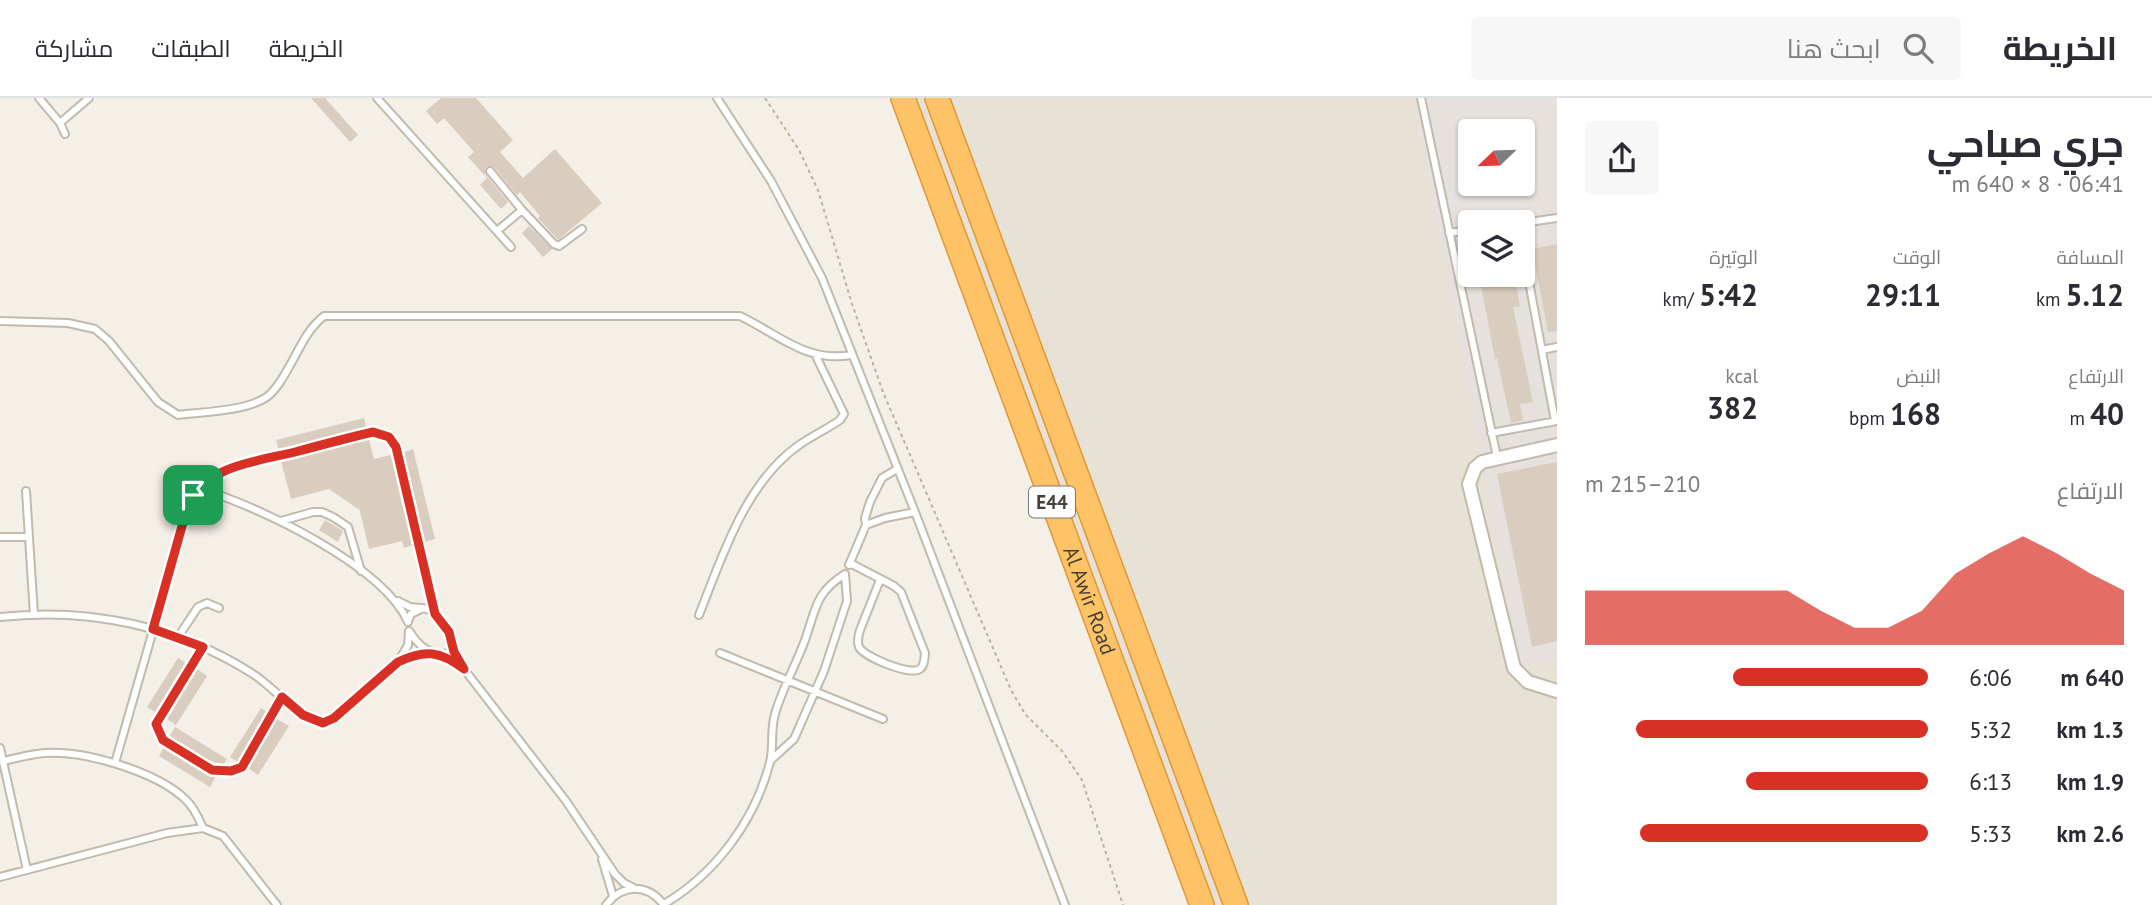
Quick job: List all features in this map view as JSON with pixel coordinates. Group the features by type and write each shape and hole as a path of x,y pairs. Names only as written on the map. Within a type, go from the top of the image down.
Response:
{"highway":[{"name":"Al Awir Road","path":"903,98 1202,905"},
{"name":"Al Awir Road","path":"937,98 1236,905"}],"street":[{"path":"1557,445 1482,462 1475,468 1469,484 1514,668 1528,682 1557,691"}],"lane":[{"path":"38,98 60,123 65,134"},
{"path":"60,123 89,98"},
{"path":"377,98 511,247"},
{"path":"717,98 771,181 822,278 915,512 1065,905"},
{"path":"1421,98 1497,457"},
{"path":"490,171 522,210 559,246 582,229"},
{"path":"497,232 522,210"},
{"path":"1535,221 1557,218"},
{"path":"1449,233 1458,232"},
{"path":"1492,433 1556,421 1530,287"},
{"path":"0,321 68,323 95,329 109,341 158,402 178,415 242,406 268,396 281,380 311,328 324,316 740,316 796,349 815,354 851,355"},
{"path":"1542,350 1557,347"},
{"path":"699,615 736,523 770,472 798,446 840,421 844,414 815,354"},
{"path":"115,763 188,505 198,488 224,471 243,463 373,432 385,435 396,447 435,614 449,632 464,669 516,734 620,879 634,888"},
{"path":"771,760 794,739 816,692 847,601 845,574 866,525 865,518 882,478 897,469"},
{"path":"198,488 300,530 362,572 396,600 435,614"},
{"path":"26,491 34,615"},
{"path":"280,521 313,512 322,512 333,517 348,527 362,572"},
{"path":"866,525 915,512"},
{"path":"0,537 29,537"},
{"path":"850,564 894,586 901,592 925,653 924,663 920,668 905,671 866,654 859,647 860,630 880,580"},
{"path":"606,905 613,896 634,888 645,889 664,905 688,890 729,847 757,800 771,760 770,737 775,714 806,639 816,603 832,582 845,574"},
{"path":"396,600 408,622 409,631 408,645 398,662"},
{"path":"178,637 198,607 207,603 219,608"},
{"path":"408,622 411,614 422,608"},
{"path":"0,617 34,615 110,618 178,637 239,665 303,715 318,722 329,722 398,662 429,652"},
{"path":"409,631 419,645 429,652 443,656 464,669"},
{"path":"203,647 156,724 163,740 212,770 236,770 242,767 282,697"},
{"path":"443,656 453,647"},
{"path":"720,653 883,719"},
{"path":"0,748 27,870"},
{"path":"3,761 48,753 87,756 115,763 159,781 187,800 203,828"},
{"path":"0,877 167,833 203,828 223,836 274,903"},
{"path":"594,842 612,886 613,896"},
{"path":"1188,869 1193,905"}],"path":[{"path":"765,98 799,150 818,190 852,304 883,392 1011,690 1025,714 1062,751 1082,780 1123,905"}],"shaded area":[{"path":"914,98 1557,98 1557,905 1206,905"},
{"path":"1413,98 1557,98 1557,658 1521,668"}],"building":[{"path":"311,98 325,98 358,135 350,142"},
{"path":"441,98 476,98 513,140 500,152 523,178 555,149 602,203 558,240 520,192 517,195 494,167 488,166 485,168 485,174 508,202 501,209 480,185 487,178 468,157 474,152 444,118 437,124 426,111"},
{"path":"529,226 552,249 543,257 522,233"},
{"path":"1557,244 1557,331 1548,332 1535,265 1535,248"},
{"path":"1481,287 1516,287 1520,306 1513,307 1533,402 1520,404 1523,420 1511,423 1497,358 1495,359"},
{"path":"364,418 366,428 279,450 276,440"},
{"path":"369,439 374,459 391,455 413,545 404,548 402,541 369,549 359,508 329,489 291,499 281,461"},
{"path":"413,449 435,539 424,542 402,453"},
{"path":"1557,462 1557,641 1532,647 1497,474"},
{"path":"325,520 343,531 338,542 319,530"},
{"path":"178,658 186,663 157,713 147,707"},
{"path":"197,669 207,676 176,725 167,719"},
{"path":"261,708 267,712 238,762 230,757"},
{"path":"277,719 289,726 258,775 248,768"},
{"path":"175,727 227,759 223,765 202,758 169,737"},
{"path":"164,747 197,768 216,776 210,787 159,756"}],"route":[{"path":"373,432 389,437 396,447 435,614 452,637 454,652 464,669 449,658 429,652 411,656 398,662 334,718 323,723 303,715 282,697 242,767 236,770 212,770 163,740 156,724 203,647 153,629 193,495 199,487 213,478 243,463 373,432"}]}
